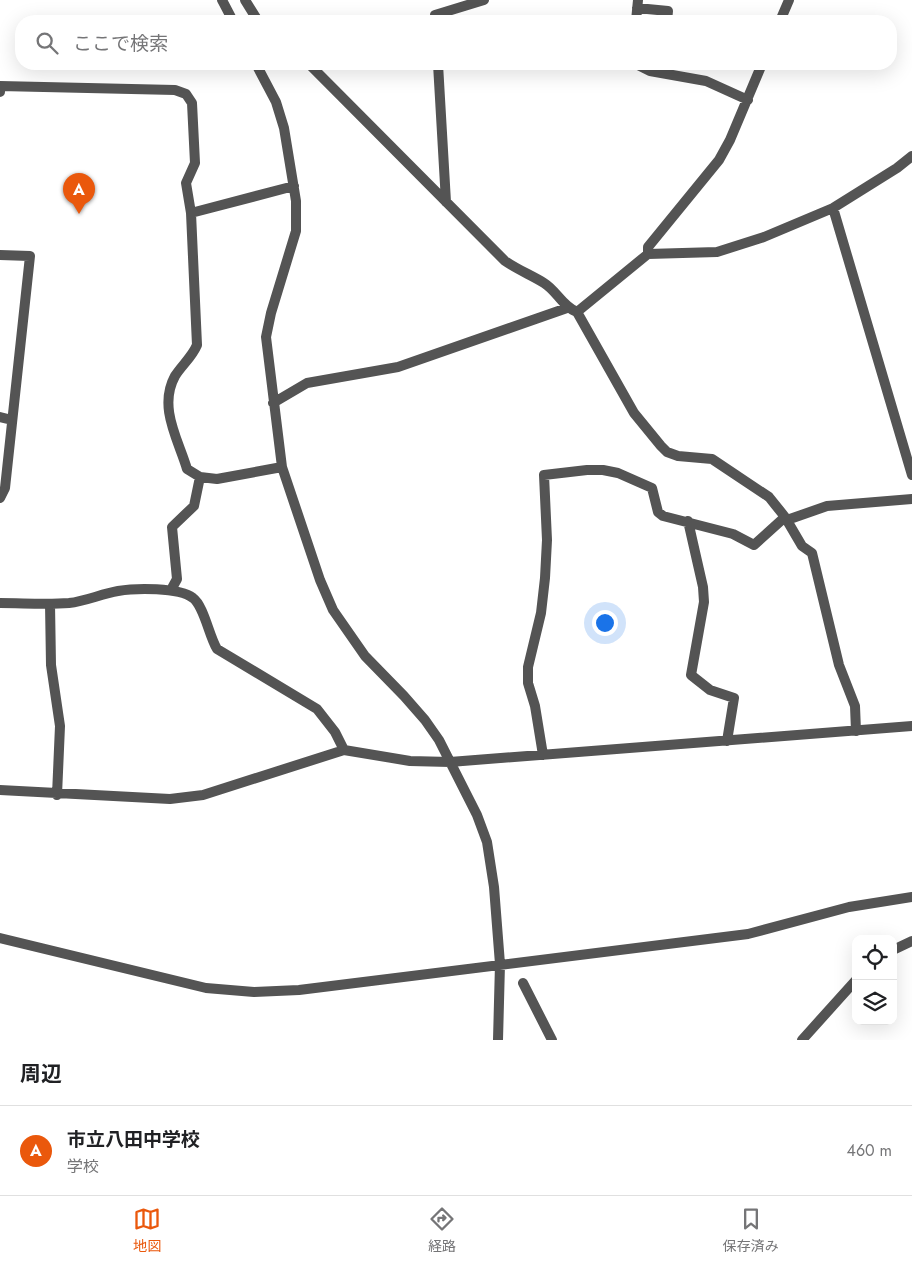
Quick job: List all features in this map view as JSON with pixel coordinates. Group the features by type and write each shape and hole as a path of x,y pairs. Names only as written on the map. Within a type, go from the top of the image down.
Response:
{"street":[{"path":"222,0 230,15"},
{"path":"246,0 255,15"},
{"path":"435,15 484,0"},
{"path":"783,15 789,0"},
{"path":"638,4 668,11 668,15"},
{"path":"259,70 276,102 284,128 294,186 296,231 271,313 266,337 282,467 320,580 333,610 365,656 425,720 450,762 477,815 486,842 494,887 500,964 498,1040"},
{"path":"315,70 505,261 523,274 545,284 572,310 634,413 661,446 668,452 678,456 712,458 769,497 786,518 802,546 812,553 839,665 855,706 856,731"},
{"path":"438,70 446,202"},
{"path":"668,70 706,80 748,100"},
{"path":"648,254 648,247 719,160 730,140 760,70"},
{"path":"0,92 0,86 175,90 186,94 192,103 195,163 186,183 190,213 197,344 192,356 176,375 168,392 168,413 187,470 200,477 217,479 282,467"},
{"path":"273,403 307,383 398,367 572,310 648,254 717,252 731,249 833,208 912,158"},
{"path":"190,213 294,186"},
{"path":"833,208 912,475"},
{"path":"0,255 30,256 5,488 0,498"},
{"path":"0,417 12,420"},
{"path":"543,755 535,706 528,683 528,667 541,613 545,578 547,540 544,475 587,470 618,473 652,488 658,512 663,516 733,534 754,544 786,518 827,506 912,500"},
{"path":"171,590 177,579 172,526 194,506 200,477"},
{"path":"688,521 703,587 704,602 703,617 691,675 710,690 734,698 727,741"},
{"path":"0,602 70,603 119,591 171,590 188,595 199,604 210,638 217,649 317,709 335,732 344,750"},
{"path":"50,604 51,665 60,726 57,794"},
{"path":"0,790 170,799 203,795 344,750 410,761 450,762 912,726"},
{"path":"0,938 206,988 254,992 299,990 748,934 848,907 912,897"},
{"path":"897,948 912,941"},
{"path":"523,983 552,1040"},
{"path":"802,1040 852,984"}],"place":[{"name":"市立八田中学校","path":"79,214"}]}
